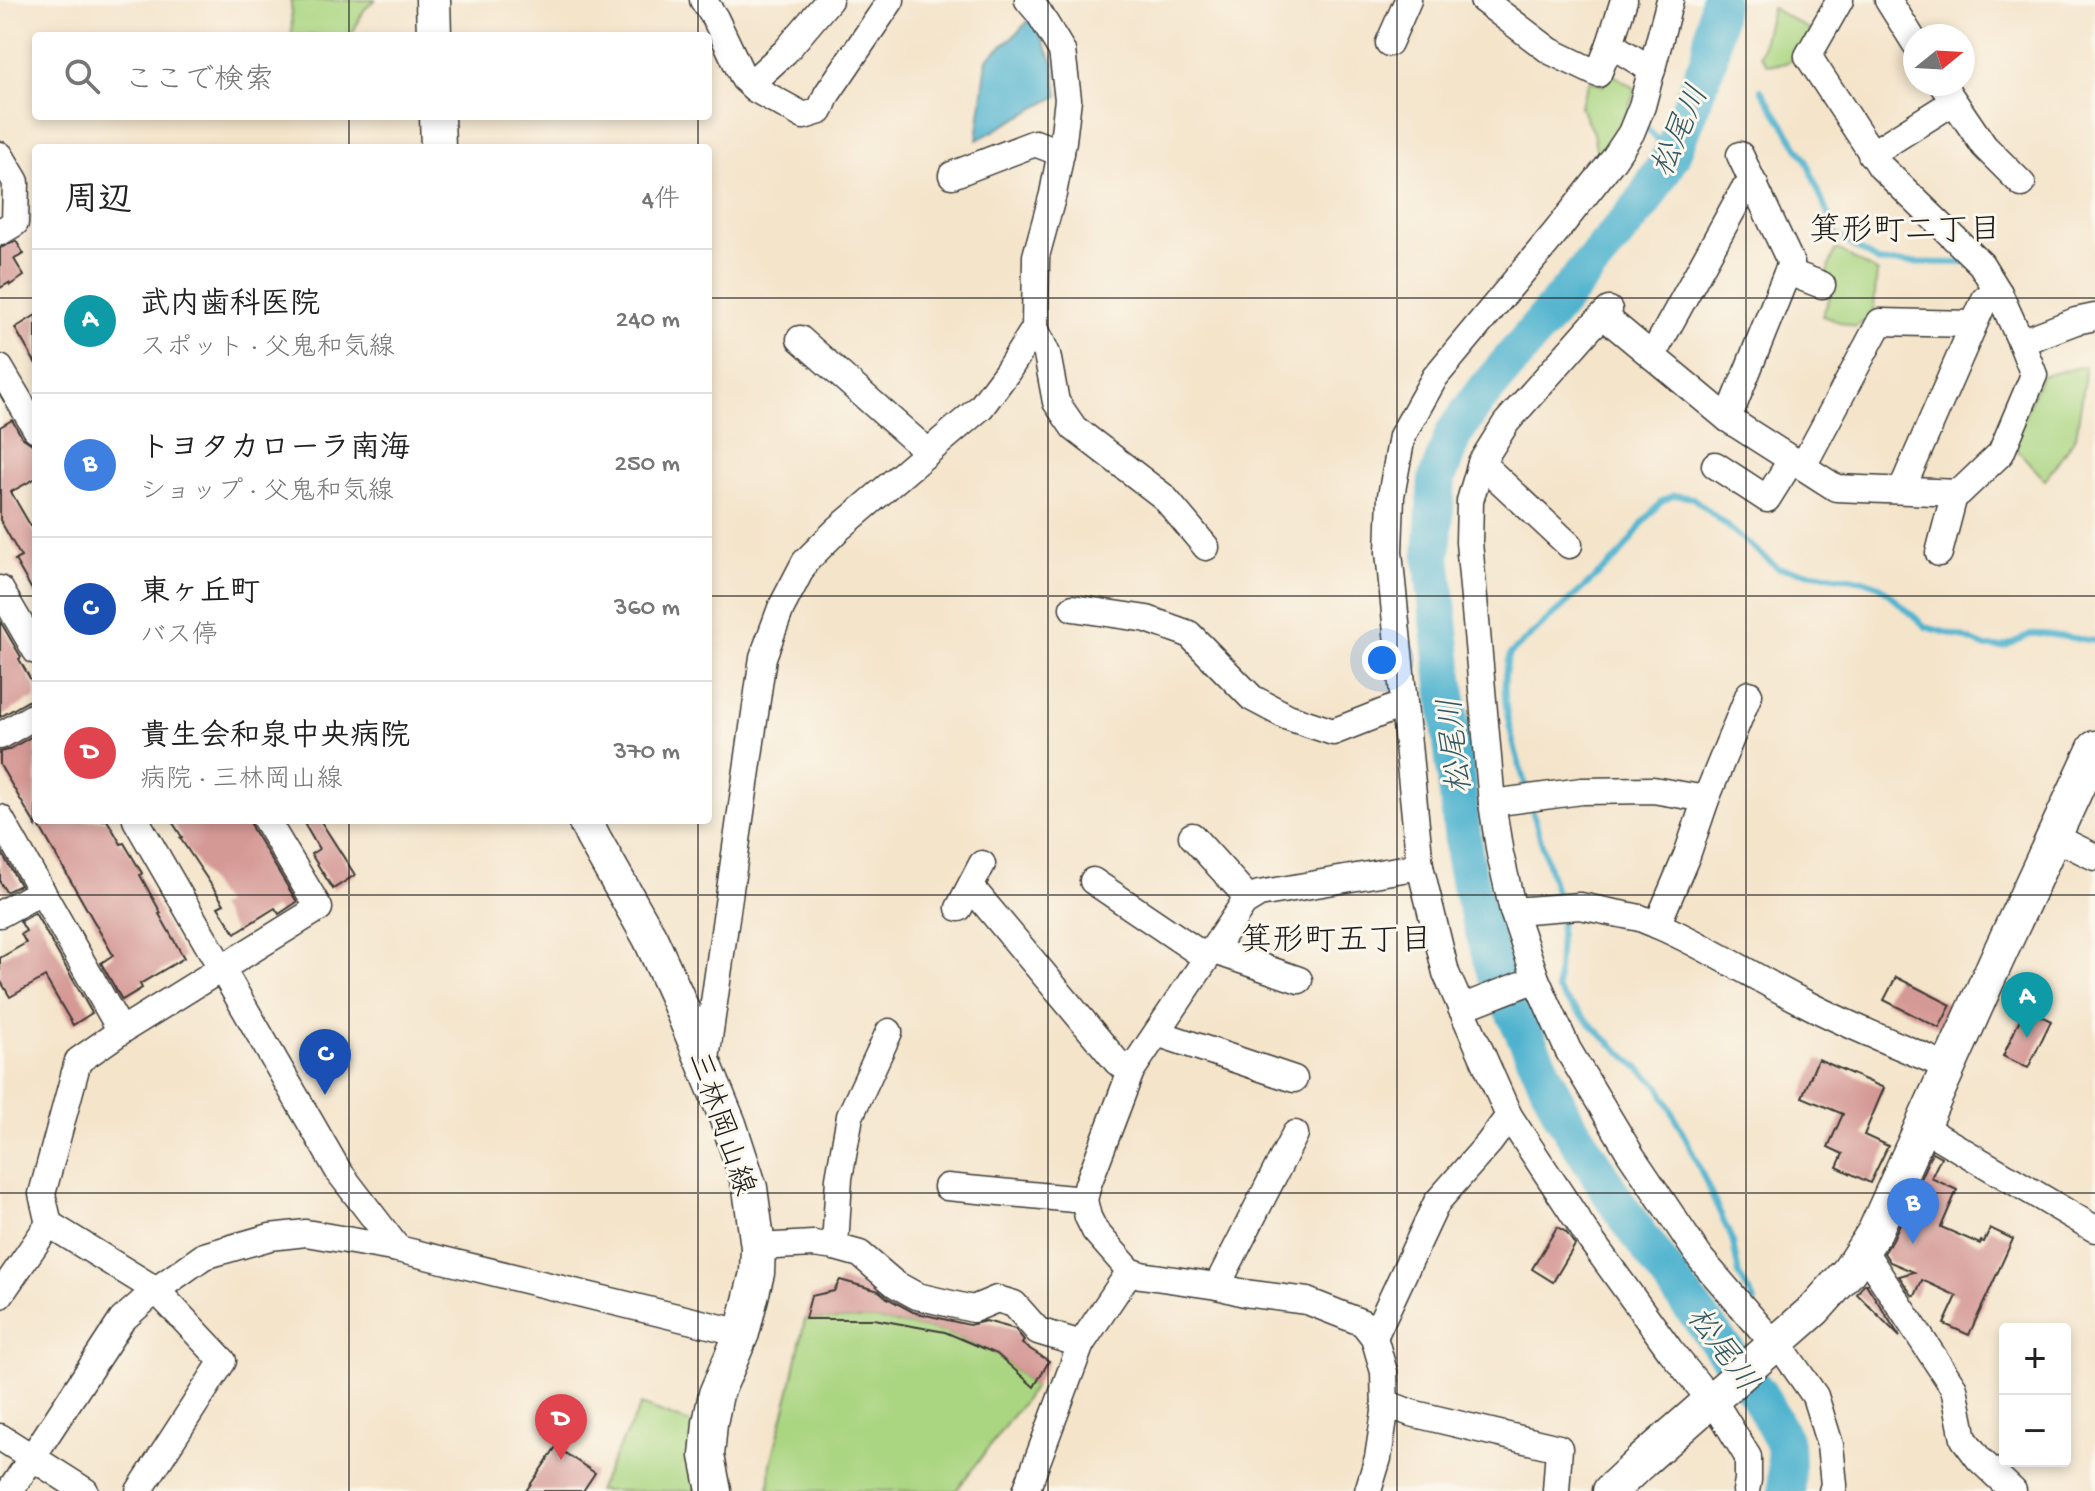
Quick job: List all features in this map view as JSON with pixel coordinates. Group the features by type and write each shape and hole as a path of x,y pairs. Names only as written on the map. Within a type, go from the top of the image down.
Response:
{"main road":[{"path":"437,120 438,144"},
{"path":"1610,1491 1815,1309 1863,1250 1875,1231 2095,748"},
{"name":"三林岡山線","path":"587,824 650,938 729,1124 750,1188 758,1247 757,1273 742,1333 716,1394 710,1423 707,1456 714,1491"}],"street":[{"path":"703,0 744,79 755,89 804,116 820,111 827,94 891,0"},
{"path":"750,84 785,52 829,0"},
{"path":"1028,0 1062,51 1068,99 1053,194 1036,256 1035,328 1047,354 1056,402 1074,428 1164,497 1206,547"},
{"path":"1389,43 1408,0"},
{"path":"1483,0 1550,51 1598,74 1624,0"},
{"path":"1670,0 1642,106 1631,133 1555,233 1435,377 1402,436 1391,496 1389,552 1420,866 1446,973 1464,1006 1509,1116 1590,1239 1670,1350 1715,1398 1748,1457 1746,1491"},
{"path":"1832,1491 1830,1445 1815,1396 1701,1259 1631,1155 1568,1050 1533,980 1513,911 1492,803 1469,542 1470,501 1481,463 1506,423 1607,313 1652,356 1728,419 1836,488 1959,493 2001,453 2034,375 1999,293 1981,264 1881,167 1808,56 1840,0"},
{"path":"1888,0 1903,24"},
{"path":"1610,44 1652,70"},
{"path":"1871,154 1943,96"},
{"path":"1949,96 1984,146 2022,184"},
{"path":"952,175 1035,143 1061,153"},
{"path":"0,155 16,182 15,223 0,232"},
{"path":"1728,419 1791,263 1740,155"},
{"path":"1652,356 1743,191 1755,185"},
{"path":"1788,272 1822,285"},
{"path":"1902,489 1985,299 1999,293"},
{"path":"2021,342 2095,317"},
{"path":"1715,465 1767,499 1798,463 1880,322 1973,324"},
{"path":"705,1066 763,657 781,608 805,562 837,530 981,407 1035,328"},
{"path":"800,339 826,376 928,452"},
{"path":"0,368 7,395 32,424"},
{"path":"1481,463 1569,545"},
{"path":"1939,553 1955,492"},
{"path":"0,589 32,644"},
{"path":"1073,608 1147,619 1189,634 1252,698 1288,717 1333,732 1404,704"},
{"path":"1657,925 1749,694"},
{"path":"0,736 32,717"},
{"path":"1492,803 1582,791 1653,790 1706,799"},
{"path":"0,818 121,1031"},
{"path":"138,824 339,1172 398,1249"},
{"path":"139,1491 223,1361 156,1290 49,1224 42,1194 78,1061 319,908 268,824"},
{"path":"1192,836 1249,899"},
{"path":"2054,837 2095,857"},
{"path":"1368,1491 1378,1458 1385,1403 1384,1372 1374,1337 1363,1323 1307,1301 1244,1293 1130,1271 1095,1231 1084,1200 1131,1071 1249,899 1259,894 1420,866"},
{"path":"971,886 1026,937 1068,988 1117,1062 1131,1071"},
{"path":"0,914 42,891"},
{"path":"1101,895 1210,954 1299,980"},
{"path":"1513,911 1580,906 1640,918 1689,939 1807,1005 1949,1067"},
{"path":"1464,1006 1533,980"},
{"path":"1157,1033 1259,1080 1294,1079"},
{"path":"835,1247 839,1178 836,1135 850,1116 877,1042"},
{"path":"1374,1337 1437,1202 1509,1116"},
{"path":"1922,1127 2095,1229"},
{"path":"1217,1286 1270,1208 1295,1134"},
{"path":"947,1187 979,1180 1084,1200"},
{"path":"0,1295 49,1224"},
{"path":"10,1491 122,1320 156,1290 204,1256 270,1237 306,1233 398,1249 742,1333"},
{"path":"758,1247 813,1244 860,1254 895,1284 917,1296 973,1309 997,1299 1014,1304 1038,1331 1081,1344"},
{"path":"1863,1250 1954,1388 1964,1439 1979,1459 2013,1491"},
{"path":"1026,1491 1081,1344 1130,1271"},
{"path":"1385,1403 1411,1413 1559,1448 1556,1491"},
{"path":"0,1437 85,1491"}],"green space":[{"path":"291,0 375,0 364,10 353,32 292,32"},
{"path":"1772,8 1812,31 1795,57 1776,65 1767,64 1760,55"},
{"path":"1611,73 1635,89 1606,156 1596,149 1593,133 1580,106 1590,80 1603,86"},
{"path":"1836,249 1877,272 1873,317 1854,327 1822,316 1830,297 1819,293"},
{"path":"2085,366 2076,436 2045,480 2012,444 2041,376"},
{"path":"805,1319 874,1319 945,1332 997,1354 1034,1387 956,1491 769,1491 771,1463"},
{"path":"641,1405 693,1424 699,1491 597,1491"}],"water":[{"path":"1032,17 1054,64 1058,96 977,140 987,59"}],"building":[{"path":"16,241 24,254 14,259 24,276 0,288 0,248"},
{"path":"32,317 32,357 15,328"},
{"path":"12,420 22,437 32,444 32,480 11,492 32,528 32,590 15,560 21,557 0,520 0,427"},
{"path":"0,621 32,682 32,700 0,717"},
{"path":"32,736 32,819 0,765 0,752"},
{"path":"38,824 109,824 142,873 140,875 159,914 184,958 140,984 142,988 122,1000 101,963 113,955"},
{"path":"174,824 251,824 297,902 279,914 275,908 235,933 218,907 224,904"},
{"path":"304,824 323,824 355,875 333,889 311,854 319,849"},
{"path":"0,850 20,885 6,892 0,882"},
{"path":"35,913 92,1013 73,1025 45,977 10,997 0,980 0,958 26,943 21,934 26,931 20,921"},
{"path":"1896,977 1951,1005 1939,1028 1884,1000"},
{"path":"2025,1008 2051,1021 2028,1068 2003,1056"},
{"path":"1818,1059 1884,1088 1864,1135 1888,1146 1870,1183 1837,1167 1843,1154 1828,1147 1843,1114 1802,1097"},
{"path":"1932,1152 1941,1157 1931,1178 1957,1190 1941,1227 1980,1244 1990,1228 2013,1239 1969,1335 1944,1324 1957,1296 1922,1280 1915,1296 1912,1295 1899,1276 1914,1272 1890,1262 1884,1253"},
{"path":"1557,1227 1566,1232 1575,1245 1553,1282 1532,1269"},
{"path":"840,1280 879,1291 913,1312 969,1325 986,1321 1015,1329 1024,1340 1022,1344 1049,1361 1034,1387 997,1354 945,1332 874,1319 805,1319 811,1296 834,1291"},
{"path":"1866,1284 1900,1337 1857,1294"},
{"path":"556,1447 595,1473 583,1491 526,1491"}],"waterway":[{"name":"松尾川","path":"1719,0 1709,58 1671,156 1642,204 1478,399 1454,433 1437,479 1432,556 1466,870 1495,971 1562,1114 1620,1208 1759,1395 1785,1444 1787,1491"},
{"path":"1761,90 1806,160 1836,235 1879,262 1963,263"},
{"path":"1647,128 1671,156"},
{"path":"1527,792 1506,705 1504,687 1510,654 1620,555 1661,502 1674,495 1693,498 1778,568 1863,580 1880,586 1926,627 1986,647 2003,647 2032,634 2095,641"},
{"path":"1531,806 1558,899"},
{"path":"1561,916 1557,989 1659,1086 1733,1242 1739,1275 1755,1302"}],"place":[{"name":"武内歯科医院","path":"2027,1038"},
{"name":"東ヶ丘町","path":"325,1095"},
{"name":"トヨタカローラ南海","path":"1913,1244"},
{"name":"貴生会和泉中央病院","path":"561,1460"}],"district":[{"name":"箕形町二丁目","path":"1905,228"},
{"name":"箕形町五丁目","path":"1336,938"}]}
